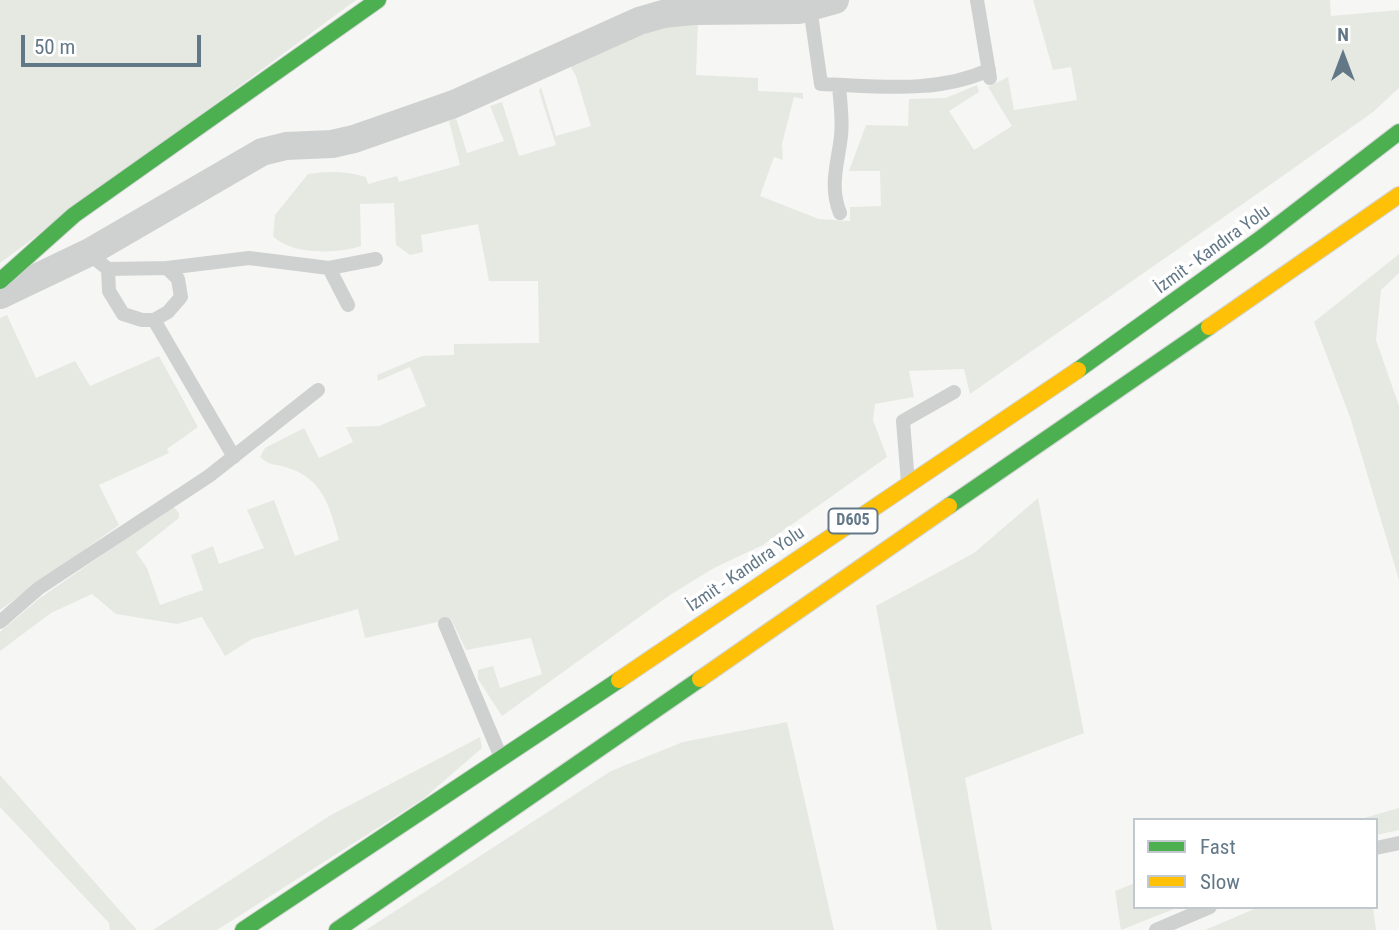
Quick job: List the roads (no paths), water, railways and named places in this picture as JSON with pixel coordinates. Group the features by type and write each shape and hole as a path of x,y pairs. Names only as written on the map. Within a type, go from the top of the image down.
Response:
{"main road":[{"path":"0,281 74,215 378,0"},
{"name":"İzmit - Kandıra Yolu","path":"243,930 1109,350 1299,211 1399,132"},
{"path":"337,930 1399,195"}],"street":[{"path":"0,295 98,261 262,152 286,146 332,144 354,139 454,104 639,21 663,13 774,11 823,3"}],"lane":[{"path":"823,3 821,84 940,86 990,75 977,0"},
{"path":"839,85 841,134 834,172 834,198 840,213"},
{"path":"167,268 178,279 181,297 168,312 154,320 142,320 123,314 112,299 98,261 167,268 249,258 328,268 376,259"},
{"path":"328,268 348,305"},
{"path":"154,320 234,457"},
{"path":"0,622 39,588 234,457 318,390"},
{"path":"908,485 903,421 954,392"},
{"path":"445,624 502,758"},
{"path":"1378,848 1399,843"},
{"path":"1156,930 1205,909"}]}
